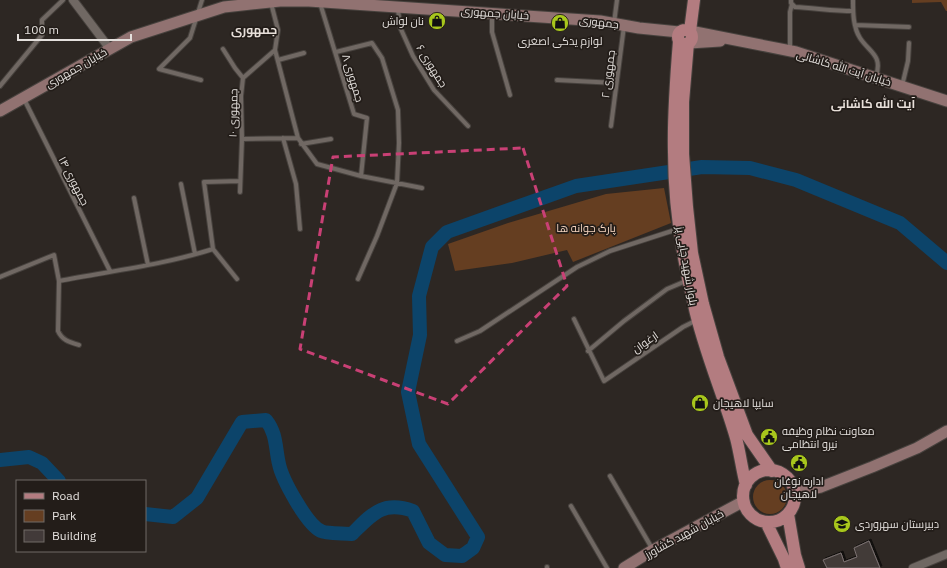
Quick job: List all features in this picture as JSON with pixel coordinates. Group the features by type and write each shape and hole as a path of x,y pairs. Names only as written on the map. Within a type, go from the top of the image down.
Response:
{"main road":[{"path":"683,37 685,0"},
{"path":"683,37 694,0"},
{"name":"خیابان جمهوری","path":"0,111 131,37 224,7 277,1 316,1 402,4 558,18"},
{"name":"جمهوری","path":"558,18 600,21 683,37"},
{"name":"خیابان آیت الله کاشانی","path":"683,37 739,41 790,51 876,77 947,101"},
{"name":"بلوار شهید چایی پز","path":"683,37 683,102 678,154 681,189 702,304 718,358 747,435 772,471"},
{"name":"بلوار شهید چایی پز","path":"681,189 680,229 688,280 709,360 736,438 746,485"},
{"path":"795,492 821,487 872,467 917,448 947,431"},
{"path":"764,471 772,471 780,473 792,484 795,492 795,500 793,508 782,519 774,522 766,522 758,520 746,509 743,493 750,479 756,474 764,471"},
{"name":"خیابان شهید کشاورز","path":"624,568 653,550 744,501"},
{"path":"788,514 795,555 799,568"},
{"path":"766,522 787,568"}],"street":[{"path":"73,0 110,49"},
{"path":"913,568 947,554"}],"lane":[{"path":"0,85 42,35 42,20 63,0"},
{"path":"201,80 159,69 190,38 202,0"},
{"name":"جمهوری ۲","path":"611,126 616,83 619,24 617,0"},
{"path":"853,0 855,25 859,37 876,56 876,77"},
{"path":"277,1 278,30 275,50 298,138 301,144 317,164 361,176 422,188"},
{"name":"جمهوری ۸","path":"316,1 336,52 354,114 366,118 361,176"},
{"path":"791,2 795,7 819,8 828,11 853,11"},
{"path":"790,51 791,2"},
{"name":"جمهوری ۶","path":"402,4 400,27 413,56 434,90 468,126"},
{"path":"492,13 492,32 510,96"},
{"path":"855,25 909,27"},
{"path":"336,52 372,43 382,58 398,110 399,143 397,183 377,236 358,279"},
{"path":"902,86 908,61 909,43"},
{"path":"223,49 234,68 243,78"},
{"name":"جمهوری ۱۰","path":"240,192 242,139 241,96 243,78 275,50"},
{"path":"278,60 304,53"},
{"path":"557,80 616,83"},
{"name":"جمهوری ۱۴","path":"23,98 110,271"},
{"path":"283,138 296,184 300,229"},
{"path":"242,139 298,138"},
{"path":"301,144 331,139"},
{"path":"238,279 213,249 204,182 240,181"},
{"path":"181,184 195,254"},
{"path":"134,198 148,265"},
{"path":"457,341 480,331 577,267 610,251 680,229"},
{"path":"59,281 148,265 213,249"},
{"path":"0,277 54,255 59,281 58,331 60,336 66,341 79,345"},
{"path":"574,319 588,351 624,321 667,289 688,280"},
{"name":"ارغوان","path":"588,351 604,381 683,327 698,320"},
{"path":"610,476 653,550"},
{"path":"571,506 607,568"}],"highlighted area":[{"path":"523,148 567,286 448,404 300,349 333,157"}],"green space":[{"path":"912,0 947,0 947,11 941,2 912,3"},
{"name":"پارک جوانه ها","path":"664,188 671,223 573,262 567,250 512,263 455,271 448,244 508,223 606,194"},
{"path":"767,480 773,480 777,481 784,487 787,497 786,504 780,511 773,514 767,514 763,513 756,507 753,500 753,494 754,490 760,483"}],"building":[{"path":"869,541 880,568 827,568 823,560 841,553 844,562 857,557 854,548"}],"waterway":[{"path":"146,514 173,517 197,498 242,422 266,420 270,425 274,436 279,464 285,480 302,511 315,527 321,531 352,534 366,520 379,511 386,508 403,508 413,511 429,543 445,555 462,556 473,548 478,537 419,444 408,392 420,335 419,296 432,247 447,232 576,186 702,167 750,168 796,180 900,223 947,263"},
{"path":"0,460 29,457 42,463 58,480"}],"place":[{"name":"نان لواش","path":"437,21"},
{"name":"لوازم یدکی اصغری","path":"560,23"},
{"name":"سایپا لاهیجان","path":"700,403"},
{"name":"معاونت نظام وظیفه نیرو انتظامی","path":"769,437"},
{"name":"اداره نوغان لاهیجان","path":"799,463"},
{"name":"دبیرستان سهروردی","path":"842,524"}],"district":[{"name":"جمهوری","path":"254,30"},
{"name":"آیت الله کاشانی","path":"873,104"}]}
